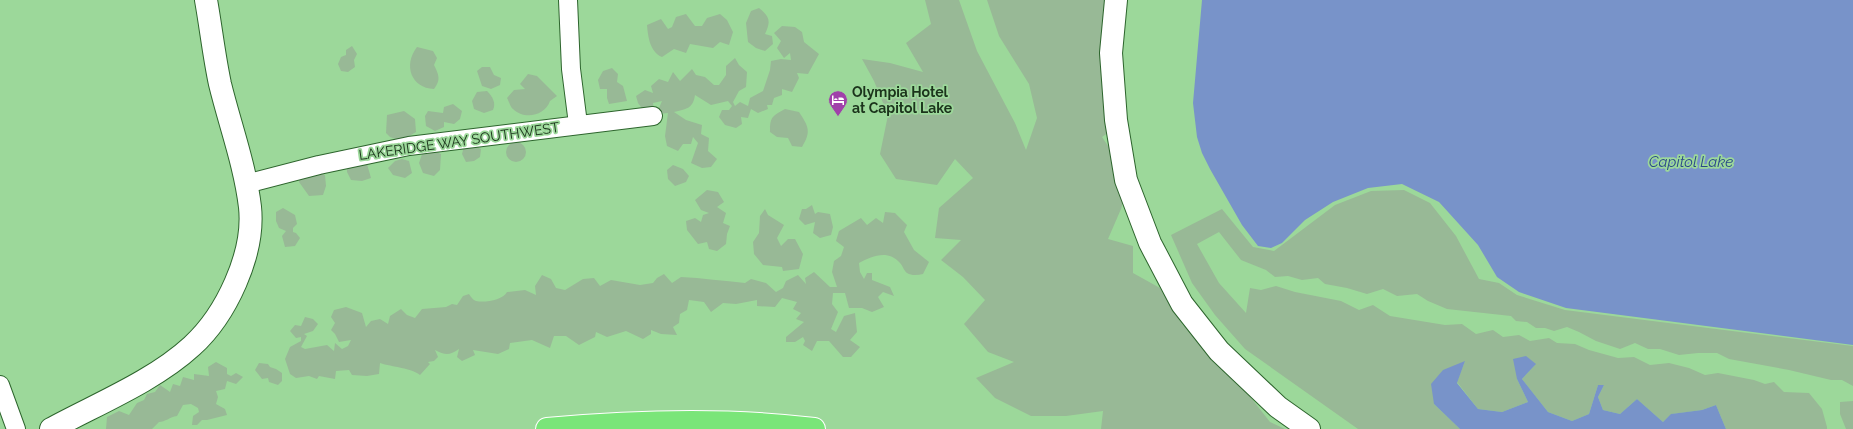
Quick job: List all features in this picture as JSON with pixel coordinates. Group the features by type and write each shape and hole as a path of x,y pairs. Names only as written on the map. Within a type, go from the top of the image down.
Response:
{"highway":[{"path":"547,429 626,422 724,421 814,429"}],"street":[{"path":"51,429 149,377 192,346 216,318 241,269 248,241 250,209 246,184 220,84 206,0"},
{"name":"LAKERIDGE WAY SOUTHWEST","path":"568,0 571,69 578,124"},
{"path":"1116,0 1111,53 1116,120 1126,180 1150,243 1182,304 1218,351 1278,407 1309,429"},
{"name":"LAKERIDGE WAY SOUTHWEST","path":"246,184 334,161 409,146 578,124 653,116"},
{"path":"0,385 16,429"}],"green space":[{"path":"925,0 959,0 977,51 1015,123 1026,150 1037,118 1029,84 999,36 987,0 1107,0 1124,122 1102,137 1130,178 1121,209 1108,239 1133,246 1133,273 1160,288 1182,324 1244,389 1270,422 1285,429 1101,429 1103,411 1066,416 1031,416 995,398 976,378 1014,362 988,352 964,324 985,300 963,277 941,260 961,240 935,238 939,208 973,178 955,159 937,185 896,179 880,154 888,115 874,81 862,59 890,63 923,72 906,43 931,24"},
{"path":"759,8 765,14 769,22 765,34 772,36 773,44 765,51 756,48 748,42 746,23 751,11"},
{"path":"686,14 695,26 702,26 707,18 720,14 727,20 733,32 729,45 720,42 713,48 690,44 686,53 674,49 662,57 658,55 650,44 647,25 661,19 668,29 672,27 676,17"},
{"path":"782,26 795,27 802,32 804,42 819,54 808,74 797,73 799,78 792,92 782,89 782,95 774,98 772,105 767,105 768,109 758,113 751,109 748,118 741,117 742,124 736,128 725,125 719,117 722,110 729,110 732,106 728,101 711,105 695,95 691,106 674,112 686,120 702,125 701,134 709,138 708,151 717,159 711,167 702,168 691,163 698,143 693,137 691,144 683,144 678,151 667,146 665,136 668,113 659,114 659,108 662,101 653,103 654,110 644,111 638,103 636,96 645,90 653,93 651,86 659,79 668,82 673,72 680,81 692,69 696,75 705,77 714,85 719,85 726,75 726,66 735,58 739,65 747,72 746,87 739,91 733,102 735,106 740,102 748,106 750,98 763,91 770,70 771,61 781,59 791,60 790,53 784,58 777,48 781,41 774,33"},
{"path":"352,46 357,54 354,60 355,67 348,72 341,71 338,64 341,57 346,55 346,50"},
{"path":"417,47 433,51 437,58 434,65 438,75 438,80 434,89 426,88 420,85 412,74 410,68 411,61"},
{"path":"482,67 490,67 494,75 501,78 500,85 491,89 482,86 477,71"},
{"path":"612,68 618,74 617,82 623,86 627,101 609,104 607,89 600,89 598,80 603,71"},
{"path":"528,74 537,76 557,96 550,101 544,110 534,115 523,114 513,109 507,98 514,90 525,89 520,84"},
{"path":"487,91 493,100 493,110 484,113 474,109 472,101 477,92"},
{"path":"453,104 462,111 460,119 454,124 444,122 444,127 435,131 426,126 425,116 428,111 443,113 444,107"},
{"path":"785,109 799,112 807,125 808,133 802,147 792,146 788,138 777,137 770,132 771,120 777,113"},
{"path":"404,111 415,119 416,132 401,141 390,137 386,133 387,115"},
{"path":"516,142 523,145 526,152 523,159 516,162 509,159 506,152 509,145"},
{"path":"470,144 481,149 480,157 474,161 466,162 462,154 464,146"},
{"path":"426,148 441,154 440,170 434,176 423,173 419,163 423,151"},
{"path":"402,159 409,161 412,173 405,178 393,175 388,168 395,161"},
{"path":"347,163 367,164 371,178 362,181 351,180 347,172"},
{"path":"673,165 683,169 689,176 686,182 675,186 668,179 667,170"},
{"path":"311,169 325,175 326,186 323,195 309,196 299,182 299,174"},
{"path":"707,190 718,192 724,202 717,207 726,213 723,223 730,226 726,244 717,251 709,249 707,242 698,244 687,230 686,221 695,218 701,222 703,215 709,213 701,210 695,200"},
{"path":"1404,190 1430,203 1456,236 1479,279 1499,283 1517,295 1565,310 1853,346 1853,386 1842,380 1831,380 1789,370 1729,359 1717,353 1679,355 1660,349 1648,349 1635,343 1620,349 1596,341 1567,327 1554,331 1545,328 1536,328 1527,322 1516,321 1511,316 1447,309 1428,301 1417,294 1397,296 1383,289 1367,294 1347,288 1325,284 1318,278 1302,280 1288,276 1275,277 1266,270 1241,260 1219,232 1197,244 1219,283 1246,313 1250,288 1261,290 1276,286 1295,292 1341,301 1359,310 1373,305 1390,316 1445,325 1462,324 1476,334 1493,330 1503,337 1519,335 1530,341 1549,338 1557,343 1575,344 1589,350 1618,358 1634,357 1650,365 1669,363 1689,368 1705,375 1718,373 1754,380 1765,384 1774,382 1784,392 1809,393 1822,409 1827,427 1827,429 1726,429 1716,405 1702,410 1672,414 1663,422 1637,399 1620,414 1603,410 1598,397 1604,385 1598,385 1589,414 1572,421 1548,412 1522,379 1536,364 1517,379 1528,402 1502,412 1478,409 1457,382 1465,361 1434,404 1460,429 1358,429 1245,349 1215,315 1192,283 1171,235 1222,209 1253,247 1274,251 1335,205 1371,191"},
{"path":"812,205 815,214 818,212 830,214 833,227 831,235 820,238 813,233 815,222 805,225 799,219 802,209 806,209"},
{"path":"283,208 295,215 297,224 293,228 293,232 300,238 295,246 285,247 282,236 286,231 279,228 276,221 276,212"},
{"path":"765,209 768,215 784,225 777,238 781,246 788,239 795,239 803,254 799,269 783,271 782,267 763,265 754,254 753,242 759,233 760,216"},
{"path":"885,212 895,213 907,225 904,232 914,250 929,262 923,274 915,275 907,273 900,263 890,256 875,256 859,263 860,272 864,279 867,273 872,273 872,280 890,287 894,296 883,292 878,297 884,307 872,312 862,308 849,308 845,293 833,293 832,304 838,312 831,329 836,332 844,316 855,313 857,332 850,340 860,347 851,357 843,357 829,341 817,341 812,351 803,345 805,341 803,337 795,342 786,342 786,337 804,322 796,319 801,313 793,309 797,302 782,298 775,307 757,306 757,300 736,304 723,303 711,312 704,302 689,300 687,310 680,314 679,323 673,327 677,335 661,334 651,330 651,334 643,339 626,331 607,337 596,332 595,337 579,345 566,336 554,336 550,348 532,340 510,343 509,349 498,354 473,350 475,355 462,361 457,357 459,349 447,354 435,350 438,357 434,361 428,362 430,364 420,375 407,369 380,363 379,374 367,376 352,375 349,370 336,371 335,379 319,376 317,379 309,376 296,378 290,374 285,359 290,347 301,341 301,337 296,338 290,331 295,325 301,326 305,317 313,319 318,324 313,331 304,334 307,336 301,347 305,349 327,345 334,351 335,343 342,349 348,346 351,340 339,342 331,330 335,323 331,317 334,310 346,307 362,313 366,327 371,321 380,319 388,324 390,316 401,309 407,315 415,318 422,309 446,307 452,304 457,305 463,296 469,294 474,300 480,302 498,299 507,292 525,290 536,295 535,286 542,275 551,279 556,288 565,290 583,279 594,278 600,286 611,280 640,285 653,283 657,278 664,274 672,283 681,277 745,283 751,279 766,283 776,292 783,288 786,281 798,275 806,284 805,278 814,272 830,287 837,287 832,272 834,261 841,256 844,247 836,241 839,231 861,218 867,225 876,218 883,223"},
{"path":"216,362 227,368 227,374 231,376 236,373 243,377 236,384 227,381 225,389 216,391 218,397 216,404 225,409 227,415 202,420 197,425 192,425 193,416 199,412 198,408 191,404 183,405 177,416 159,422 152,429 106,429 107,417 119,411 129,415 137,403 144,400 147,394 155,392 160,385 170,392 173,384 180,386 183,377 194,380 194,374 209,376 208,367"},
{"path":"259,363 268,364 270,367 282,373 282,381 278,385 269,382 268,378 262,379 255,370"},
{"path":"1853,401 1853,429 1846,429 1840,414 1840,402"}],"water":[{"name":"Capitol Lake","path":"1202,0 1853,0 1853,345 1566,308 1519,292 1497,277 1478,245 1439,202 1402,184 1368,188 1333,202 1305,220 1282,243 1271,248 1258,246 1242,225 1210,169 1202,153 1197,137 1193,103"},
{"path":"1526,356 1536,364 1522,379 1548,412 1572,421 1589,414 1598,385 1604,385 1598,397 1603,410 1620,414 1637,399 1663,422 1671,414 1702,410 1716,405 1726,429 1460,429 1434,404 1431,384 1443,370 1465,361 1457,383 1478,409 1502,412 1528,402 1517,379 1513,359"}],"place":[{"name":"Olympia Hotel at Capitol Lake","path":"838,117"}]}
